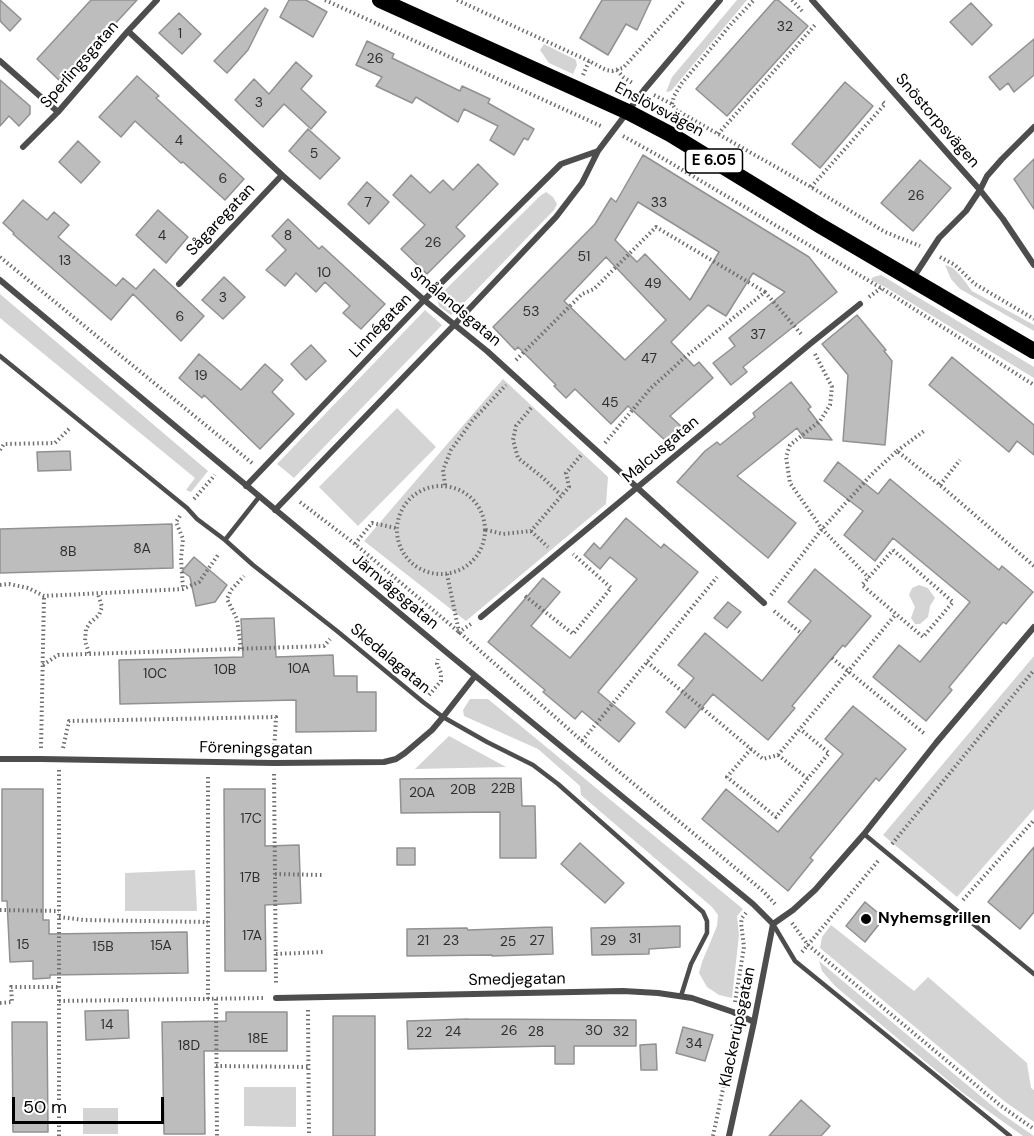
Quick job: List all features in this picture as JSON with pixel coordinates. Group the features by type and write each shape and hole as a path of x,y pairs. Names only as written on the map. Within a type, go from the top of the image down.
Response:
{"highway":[{"name":"Enslövsvägen","path":"380,0 628,112 670,134 1033,351"}],"street":[{"name":"Sperlingsgatan","path":"23,147 58,112 157,0"},
{"path":"275,510 556,217 582,183 598,151 644,90 720,0"},
{"name":"Snöstorpsvägen","path":"812,0 980,190 1034,265"},
{"name":"Smålandsgatan","path":"128,31 282,175 424,300 487,351 764,603"},
{"path":"0,61 58,112"},
{"path":"912,280 939,238 966,211 995,167 1034,127"},
{"name":"Linnégatan","path":"246,486 424,300 561,164 598,151"},
{"name":"Sågaregatan","path":"179,284 282,175"},
{"name":"Järnvägsgatan","path":"0,280 475,676 753,904 773,924"},
{"name":"Malcusgatan","path":"481,617 860,304"},
{"path":"773,924 815,890 864,834 936,743 1034,627"},
{"name":"Föreningsgatan","path":"0,759 274,763 384,762 396,759 414,746 443,717 475,676"},
{"name":"Klackerupsgatan","path":"729,1136 773,924"},
{"name":"Smedjegatan","path":"276,998 623,991 692,998 754,1022"}],"lane":[{"name":"Skedalagatan","path":"0,356 423,702 443,717 533,765 558,784 703,912 707,921 707,933 691,964 681,996"},
{"path":"225,540 259,497"},
{"path":"864,834 1034,974"},
{"path":"773,924 795,961 1010,1136"}],"path":[{"path":"325,0 633,141 881,288 1034,385"},
{"path":"457,0 612,71 626,65 685,0"},
{"path":"672,104 682,83 754,0"},
{"path":"718,134 816,25"},
{"path":"565,110 589,61"},
{"path":"617,70 623,77 644,90 672,104 676,110 885,232 906,239 956,265 975,284 1034,319"},
{"path":"811,187 885,104"},
{"path":"507,370 582,294 594,289 656,227 765,292 810,344 832,387 830,405 820,421 790,445 786,458 790,483 822,530 868,578"},
{"path":"0,257 261,471"},
{"path":"598,452 650,389 684,357 765,292"},
{"path":"445,485 442,470 451,450 472,421 514,375"},
{"path":"539,398 516,426 513,440 519,458 561,495"},
{"path":"0,450 2,445 55,443 78,420"},
{"path":"801,633 764,603 822,530 871,475 897,451 924,431"},
{"path":"486,531 503,534 531,531 569,487 566,473 590,445"},
{"path":"897,451 1034,566"},
{"path":"940,485 960,460"},
{"path":"445,485 460,489 472,498 481,510 486,531 480,551 472,562 460,570 447,574 433,574 419,569 408,561 399,548 396,528 399,512 415,492 429,486 445,485"},
{"path":"290,494 355,544 582,741 763,891 786,915 808,945 1001,1106 1034,1129"},
{"path":"355,544 372,523 396,528"},
{"path":"531,531 557,554"},
{"path":"516,588 573,634 611,588 566,548"},
{"path":"892,550 953,602 923,637 896,614 862,585 892,550"},
{"path":"0,585 9,584 27,588 44,596 183,589 199,582 218,555"},
{"path":"582,741 725,568"},
{"path":"447,574 459,632"},
{"path":"241,649 237,619 227,599 231,590 244,576"},
{"path":"89,653 86,629 99,615 102,607 98,594"},
{"path":"41,759 44,596"},
{"path":"647,662 763,759 778,755 896,614"},
{"path":"459,632 481,617"},
{"path":"43,665 58,655 324,646 337,631"},
{"path":"423,702 441,681 441,673 437,664 445,651"},
{"path":"832,658 936,743"},
{"path":"795,961 1034,670"},
{"path":"59,1001 276,998 274,763 276,717 69,721 60,760 59,911 59,917 59,987 59,1001 59,1136"},
{"path":"751,748 727,777 776,818 829,753 800,729"},
{"path":"778,755 808,779"},
{"path":"208,762 208,999"},
{"path":"956,909 1034,820"},
{"path":"275,874 322,875"},
{"path":"0,910 59,911"},
{"path":"59,917 84,920 208,922"},
{"path":"276,954 323,952"},
{"path":"0,1004 12,1002 11,987 59,987"},
{"path":"308,997 309,1136"},
{"path":"216,999 217,1136"},
{"path":"216,1066 309,1067"}],"shaded area":[{"path":"737,0 747,0 671,91 666,92 672,77"},
{"path":"544,44 576,60 577,65 573,74 549,63 540,50"},
{"path":"546,192 557,204 554,210 456,311 451,315 439,306 437,298"},
{"path":"945,265 953,268 972,291 1034,325 1034,331 960,289 951,279"},
{"path":"881,275 1034,367 1034,378 871,280"},
{"path":"0,294 208,471 191,492 186,490 195,478 0,318"},
{"path":"425,310 442,325 294,478 277,464"},
{"path":"503,379 608,477 606,504 466,621 364,541"},
{"path":"397,408 436,447 358,526 319,487"},
{"path":"919,585 928,588 935,598 930,606 928,617 920,624 915,624 911,618 915,607 909,595 912,588"},
{"path":"1034,656 1034,809 957,897 883,835"},
{"path":"470,699 488,699 743,909 737,916 739,935 732,998 719,995 707,987 699,973 717,926 718,915 712,907 581,795 580,786 538,749 464,716 463,710"},
{"path":"449,736 506,767 415,769"},
{"path":"195,870 197,911 125,911 125,873"},
{"path":"831,925 914,991 928,977 1027,1063 1031,1088 1034,1090 1034,1122 1004,1101 820,948 822,937"},
{"path":"819,961 1002,1114 1034,1136 1023,1136 963,1093 835,986 822,971"},
{"path":"244,1087 296,1087 296,1127 244,1126"},
{"path":"83,1108 118,1108 118,1134 83,1134"}],"building":[{"path":"0,0 21,19 10,31 0,19"},
{"path":"91,0 137,0 61,82 37,59"},
{"path":"289,0 306,0 327,12 313,37 280,17"},
{"path":"602,0 651,0 637,30 626,24 608,55 580,38"},
{"path":"775,0 778,0 808,26 727,116 696,89"},
{"path":"971,3 992,25 972,45 950,22"},
{"path":"265,8 268,10 248,50 227,73 214,61"},
{"path":"179,13 201,34 182,54 159,33"},
{"path":"1034,39 1034,75 1014,92 1008,83 1000,90 989,77"},
{"path":"367,41 394,54 392,58 460,91 462,86 490,99 488,103 534,129 528,140 524,138 514,155 490,140 498,126 464,109 458,122 416,97 412,103 376,86 382,77 356,65"},
{"path":"296,62 312,76 301,89 326,112 311,129 284,104 263,127 235,100 254,79 269,94"},
{"path":"137,76 159,96 156,98 244,179 225,200 135,121 121,137 99,117"},
{"path":"0,80 30,106 30,114 19,126 9,116 0,126"},
{"path":"845,82 873,106 820,168 792,144"},
{"path":"308,129 340,158 320,179 289,151"},
{"path":"78,141 100,162 81,183 59,162"},
{"path":"643,155 809,257 837,292 743,367 747,372 731,385 713,363 735,346 729,338 785,292 753,273 726,316 708,305 671,342 694,366 699,362 713,378 670,416 682,427 668,443 628,406 611,424 575,389 566,398 518,347 515,350 493,327 595,224 611,198 616,202","holes":["638,202 719,252 690,300 645,254 637,262 615,240","606,257 666,320 625,360 564,301"]},
{"path":"1034,159 1034,209 1014,179"},
{"path":"920,160 951,188 913,231 881,203"},
{"path":"478,164 498,184 456,227 465,236 427,274 401,249 425,225 393,195 411,175 430,193 443,180 453,190"},
{"path":"367,182 389,202 369,224 348,204"},
{"path":"23,200 47,220 54,212 69,225 58,237 116,286 123,278 136,289 154,269 204,316 181,341 133,294 111,320 3,223"},
{"path":"158,210 188,237 166,263 136,235"},
{"path":"288,219 319,249 322,246 385,304 361,329 343,313 350,306 325,282 316,292 296,273 285,286 266,270 286,250 272,236"},
{"path":"224,277 245,297 223,319 202,300"},
{"path":"857,315 886,350 884,351 892,361 885,445 843,441 848,375 822,344"},
{"path":"311,345 326,361 306,380 291,364"},
{"path":"199,354 241,390 265,364 283,380 272,392 294,414 260,449 204,395 202,398 179,378"},
{"path":"952,357 1034,425 1034,455 1017,441 1009,452 929,385"},
{"path":"791,382 811,407 808,409 832,440 804,438 797,428 737,476 796,523 768,558 677,482 705,451 717,442 720,445 755,417 753,413"},
{"path":"70,451 71,470 38,471 37,452"},
{"path":"838,462 878,494 890,479 999,570 1002,566 1033,592 1006,624 1003,622 949,687 952,690 926,721 873,677 899,645 920,662 970,602 893,538 875,561 844,535 863,511 824,481"},
{"path":"626,518 661,548 664,544 698,572 598,692 635,723 619,742 582,711 575,719 543,692 545,690 488,642 543,578 560,592 531,626 570,658 637,579 610,557 600,569 584,555 594,543 600,549"},
{"path":"172,524 173,568 0,573 0,529"},
{"path":"194,557 227,585 215,602 196,606 190,577 182,571"},
{"path":"815,569 871,616 845,647 843,645 792,706 795,708 768,740 713,694 685,728 666,712 694,678 678,665 705,633 762,681 811,621 788,602"},
{"path":"728,602 741,612 727,628 714,618"},
{"path":"274,618 276,657 333,655 334,676 357,676 357,692 376,692 376,731 296,732 296,700 120,704 119,660 243,657 241,619"},
{"path":"853,706 906,749 879,781 876,778 810,858 813,860 788,891 702,819 726,789 778,832 843,754 825,739"},
{"path":"521,778 522,806 535,806 536,858 500,858 500,812 401,813 400,779"},
{"path":"2,789 43,789 43,920 49,920 49,934 187,932 188,973 50,975 50,978 33,979 33,961 10,962 7,901 2,901"},
{"path":"224,789 265,789 265,846 299,845 301,903 265,905 266,971 225,971"},
{"path":"580,843 624,883 605,903 561,864"},
{"path":"1034,847 1034,912 1020,929 988,902"},
{"path":"397,848 415,848 415,865 397,865"},
{"path":"865,902 884,918 865,942 846,926"},
{"path":"680,926 680,947 649,949 649,954 592,955 591,928"},
{"path":"552,927 553,954 407,956 407,929 467,928 468,930"},
{"path":"128,1010 129,1038 86,1040 85,1011"},
{"path":"226,1012 287,1012 287,1051 204,1051 205,1134 164,1134 162,1022 226,1021"},
{"path":"333,1016 375,1016 375,1136 333,1136"},
{"path":"636,1020 636,1046 574,1046 574,1064 555,1064 555,1046 408,1049 407,1021"},
{"path":"12,1022 47,1022 48,1132 13,1132"},
{"path":"683,1027 713,1035 705,1061 676,1053"},
{"path":"656,1044 657,1070 641,1070 640,1045"},
{"path":"801,1100 830,1126 821,1136 769,1136"}],"place":[{"name":"Nyhemsgrillen","path":"866,919"}]}
